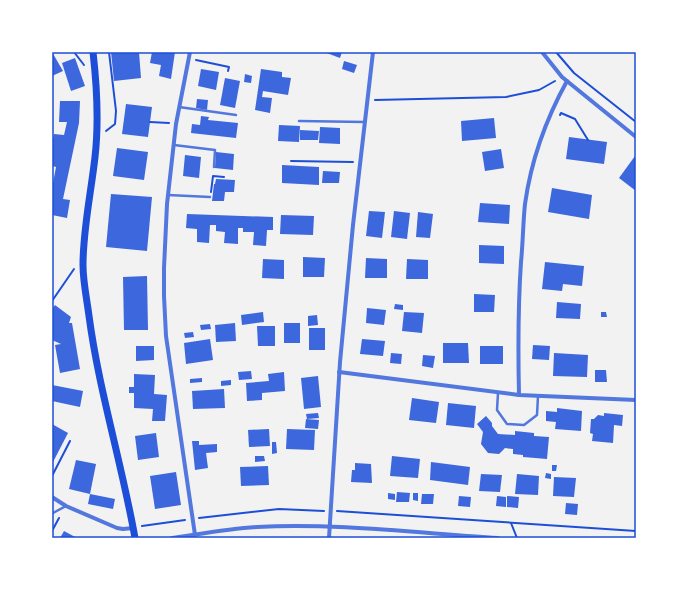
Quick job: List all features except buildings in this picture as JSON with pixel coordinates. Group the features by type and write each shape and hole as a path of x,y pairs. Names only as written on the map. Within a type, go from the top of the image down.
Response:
{"main road":[{"path":"93,52 98,115 83,266 90,326 99,375 135,538"}],"street":[{"path":"190,52 179,107 174,145 168,195 164,268 166,336 195,535"},
{"path":"328,538 339,372 360,162 373,52"},
{"path":"542,52 562,77 636,137"},
{"path":"519,395 518,341 525,204 535,159 544,130 567,81"},
{"path":"339,372 519,395 636,400"},
{"path":"52,497 66,506 117,528 133,528"},
{"path":"172,538 256,527 328,526 498,538"}],"lane":[{"path":"179,107 236,115"},
{"path":"299,121 365,122"},
{"path":"174,145 215,150 214,167"},
{"path":"168,195 210,197"},
{"path":"498,392 497,410 507,424 524,425 537,415 538,396"},
{"path":"53,513 66,506"}],"path":[{"path":"105,136 106,132 115,124 116,112 109,52"},
{"path":"556,52 574,73 636,122"},
{"path":"189,59 229,67 228,71"},
{"path":"367,101 506,97 539,90 562,77"},
{"path":"551,114 559,117 561,113 575,119 588,140"},
{"path":"150,122 163,123"},
{"path":"291,161 360,162"},
{"path":"210,197 213,176 224,177"},
{"path":"52,301 74,269 83,266"},
{"path":"52,476 70,441"},
{"path":"143,532 141,526 279,509 330,511 636,532"},
{"path":"511,523 517,538"}]}
